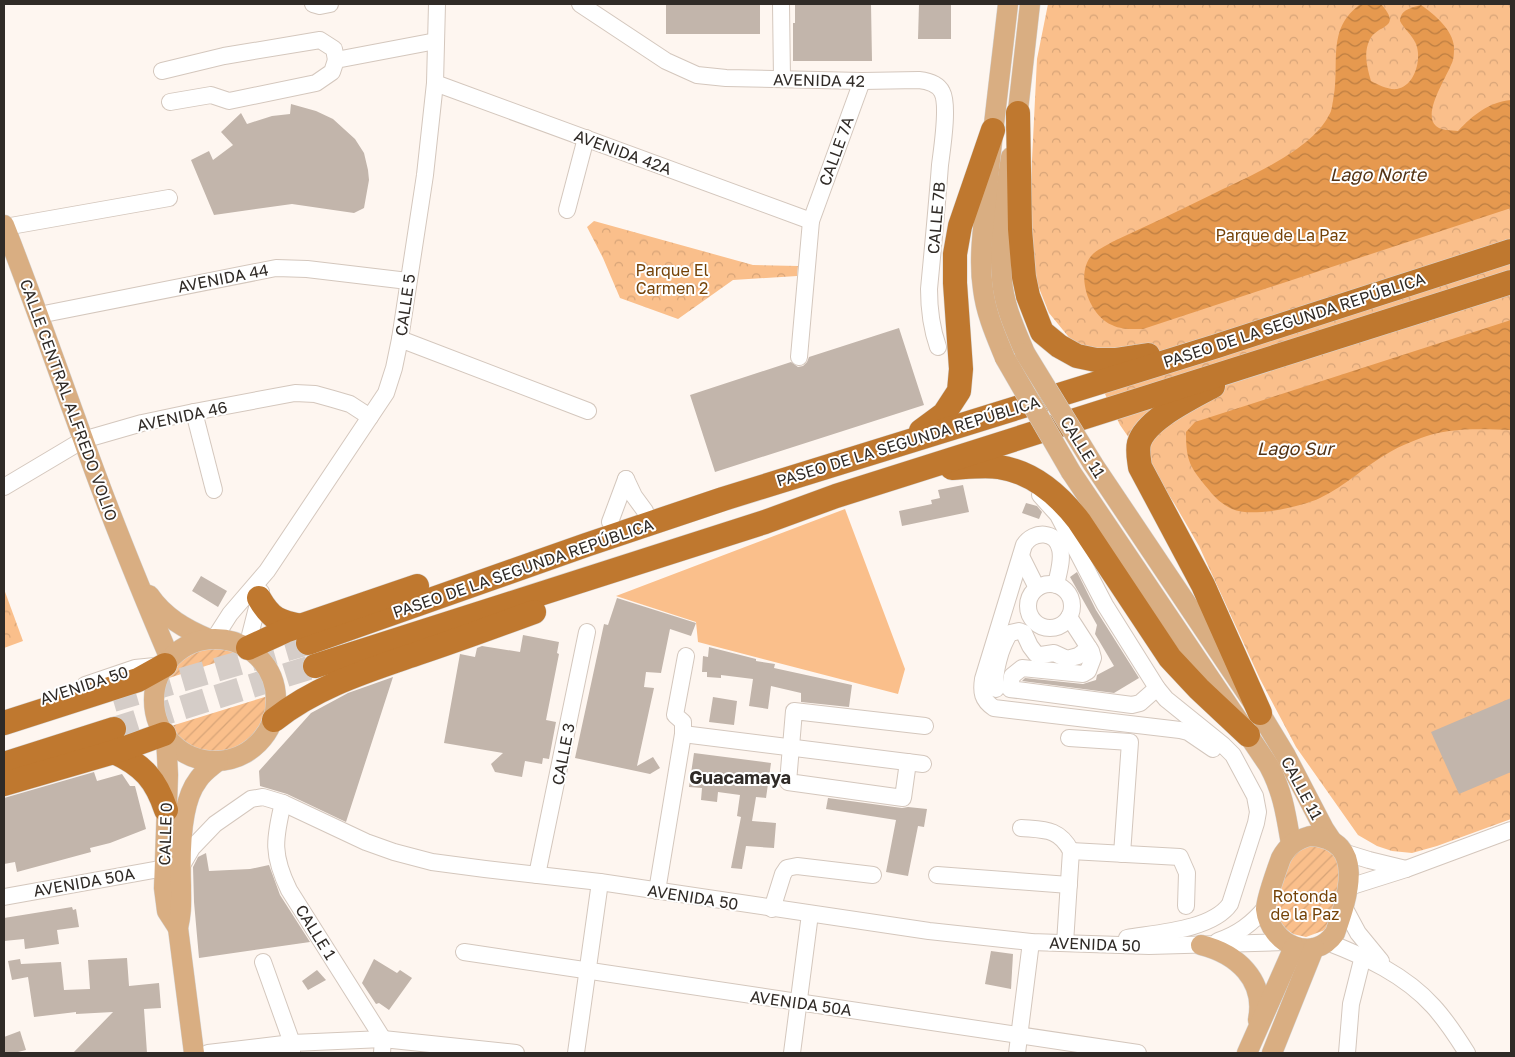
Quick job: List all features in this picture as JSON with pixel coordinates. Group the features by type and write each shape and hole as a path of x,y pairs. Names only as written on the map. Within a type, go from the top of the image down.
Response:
{"highway":[{"path":"1018,113 1021,246 1024,278 1028,296 1042,332 1059,346 1076,356 1096,360 1115,360 1217,346"},
{"path":"908,441 944,414 958,391 961,369 955,283 955,254 960,226 993,130"},
{"name":"PASEO DE LA SEGUNDA REPÚBLICA","path":"305,634 791,478 1217,346 1511,251"},
{"name":"PASEO DE LA SEGUNDA REPÚBLICA","path":"315,666 765,522 836,496 1511,282"},
{"path":"1254,363 1162,416 1139,442 1138,454 1140,467 1203,586 1260,713"},
{"path":"918,470 978,467 1000,468 1031,479 1054,493 1066,504 1079,521 1170,658 1199,689 1248,735"},
{"path":"247,648 285,632 305,634 644,511 791,478"},
{"path":"274,720 293,704 314,693 363,673 460,640 595,590 765,522"},
{"path":"259,598 273,617 305,634"},
{"path":"4,723 138,680 167,662"},
{"path":"4,736 108,702"},
{"path":"4,764 114,740 165,735"},
{"path":"4,784 114,740"},
{"path":"114,740 135,764 153,780 161,794 166,810"}],"main road":[{"name":"CALLE 11","path":"1008,4 982,243 981,269 983,290 990,321 1006,358 1071,472 1269,766 1278,784 1284,804 1291,844"},
{"name":"CALLE 11","path":"1030,4 1018,113 1004,206 1001,259 1002,281 1011,320 1025,353 1092,464 1260,713 1337,846"},
{"name":"CALLE CENTRAL ALFREDO VOLIO","path":"4,226 39,315 83,440 167,662"},
{"name":"CALLE CENTRAL ALFREDO VOLIO","path":"134,575 155,604 168,616 190,632 211,639"},
{"path":"211,639 236,642 259,657 274,680 276,706 274,720 267,733 252,749 232,759 218,761 203,760 189,755 176,747 165,735 156,715 154,699 156,684 167,662 181,649 194,642 211,639"},
{"name":"CALLE 0","path":"165,735 168,775 166,810 173,868"},
{"name":"CALLE 0","path":"194,1053 178,928 167,911 164,888 173,868 184,826 189,795 198,780 218,761"},
{"path":"1272,1053 1321,945 1336,933 1349,887 1350,877 1347,862 1337,846 1321,837 1310,836 1291,844 1281,858 1266,907 1270,926 1274,933 1290,945 1321,945"},
{"path":"1201,945 1217,949 1232,956 1253,981 1258,997 1259,1013 1256,1029"},
{"path":"1247,1053 1290,945"}],"street":[{"path":"313,4 320,6 330,4"},
{"name":"CALLE 5","path":"211,639 267,571 386,393 400,339 425,175 435,83 437,4"},
{"path":"781,4 782,79"},
{"name":"AVENIDA 42","path":"589,7 666,61 697,75 726,78 862,81 919,80 927,81 939,88"},
{"path":"162,71 224,56 320,40 334,49 336,60 332,72 316,83 229,101 211,96 170,102"},
{"path":"336,60 436,41"},
{"name":"CALLE 7A","path":"799,358 811,222 862,81"},
{"name":"AVENIDA 42A","path":"435,83 811,222"},
{"name":"CALLE 7B","path":"938,347 929,312 929,289 944,130 943,93 939,88"},
{"path":"567,210 586,138"},
{"path":"4,226 169,198"},
{"name":"AVENIDA 44","path":"39,315 276,268 307,268 408,281"},
{"path":"400,339 588,411"},
{"name":"AVENIDA 46","path":"4,487 83,440 142,423 194,412 295,393 315,394 350,404 370,416"},
{"path":"194,412 214,490"},
{"path":"610,522 626,479 644,511"},
{"path":"1031,479 1034,490 1048,502 1058,515 1105,605 1157,688 1166,699 1233,755 1255,796 1258,812 1230,904 1225,911 1191,927 1096,944"},
{"path":"1056,585 1061,556 1057,541 1043,534 1029,538 1024,545 983,679 996,689 1132,705 1140,702 1157,688"},
{"path":"1021,556 1037,588"},
{"name":"CALLE 5","path":"247,648 267,571"},
{"path":"1048,584 1056,585 1062,587 1071,598 1072,606 1069,617 1063,624 1057,627 1043,627 1036,624 1028,611 1030,596 1037,588 1048,584"},
{"path":"1069,617 1089,648 1093,658 1088,671 1083,674 1022,668 983,698 987,703 994,708 1176,729 1188,732 1240,770"},
{"path":"996,689 995,676 1006,639 1010,633 1020,631 1024,633 1033,651 1041,655 1054,653 1067,659 1078,656 1089,648"},
{"name":"CALLE 3","path":"537,875 587,632"},
{"path":"657,891 683,734 683,722 675,715 686,656"},
{"name":"AVENIDA 50","path":"4,712 135,668 167,662"},
{"path":"683,734 790,747 915,763 903,798 788,782 790,747 794,711 925,726"},
{"path":"1176,729 1187,716"},
{"path":"1069,738 1130,742 1122,854"},
{"name":"AVENIDA 50","path":"173,868 208,831 236,808 251,799 263,797 283,803 366,842 432,862 600,882 928,931 1031,942 1149,946 1290,945"},
{"name":"CALLE 1","path":"283,803 276,830 276,853 282,874 289,890 382,1046"},
{"path":"184,826 195,831 208,831"},
{"path":"1021,828 1050,830 1066,842 1071,851 1065,943"},
{"path":"1349,887 1406,869 1511,830"},
{"path":"1337,846 1369,860 1406,869"},
{"path":"1071,851 1180,857 1187,872 1186,906"},
{"path":"772,909 787,868 797,866 873,875"},
{"name":"AVENIDA 50A","path":"4,897 173,868"},
{"path":"937,875 1068,885"},
{"path":"576,1053 600,882"},
{"name":"AVENIDA 50","path":"1201,945 1231,937 1256,919 1266,907"},
{"path":"1344,907 1358,933 1393,973"},
{"path":"792,1053 810,914"},
{"path":"1017,1053 1031,942"},
{"path":"1321,945 1363,956 1416,989 1433,1006 1467,1053"},
{"name":"AVENIDA 50A","path":"464,952 1138,1053"},
{"path":"1347,1053 1351,1004 1363,956"},
{"path":"263,962 292,1048"},
{"path":"208,1053 292,1048 382,1046 516,1053"}],"green space":[{"name":"Parque de La Paz","path":"1048,4 1511,4 1511,819 1412,853 1392,851 1377,846 1358,835 1296,747 1260,679 1199,546 1174,503 1120,425 1090,363 1049,313 1029,263 1037,59"},
{"name":"Parque El Carmen 2","path":"594,221 753,265 798,266 797,276 733,280 678,319 620,298 587,227"},
{"path":"845,509 905,669 898,694 698,642 696,622 616,596"},
{"path":"4,589 23,641 4,648"},
{"path":"209,647 224,647 242,654 166,679 174,667 184,658 195,651"},
{"path":"268,696 265,723 254,739 243,749 230,754 216,756 203,754 190,748 178,739 168,727"},
{"name":"Rotonda de la Paz","path":"1303,842 1340,852 1339,898 1325,930 1306,937 1293,934 1282,926 1275,913 1275,901 1291,853"}],"water":[{"name":"Lago Norte","path":"1361,4 1381,4 1390,18 1387,25 1370,39 1366,55 1371,81 1384,87 1397,89 1403,87 1413,77 1417,64 1418,50 1416,44 1400,21 1404,11 1421,5 1447,29 1453,41 1453,59 1433,105 1432,120 1438,128 1458,131 1482,110 1496,103 1511,100 1511,208 1143,329 1120,328 1104,320 1091,304 1085,284 1084,273 1092,255 1112,242 1261,171 1309,140 1321,128 1331,112 1335,87 1338,36 1350,14"},
{"name":"Lago Sur","path":"1511,320 1511,430 1454,430 1431,434 1390,452 1339,488 1320,498 1289,508 1264,512 1241,511 1225,505 1211,493 1190,464 1186,432 1195,422"}],"building":[{"path":"666,4 760,4 760,34 666,34"},
{"path":"795,4 871,4 872,61 793,61"},
{"path":"919,4 951,4 951,39 918,39"},
{"path":"291,104 316,111 333,119 355,139 364,153 368,170 369,180 364,208 354,213 292,204 214,215 191,160 209,151 213,160 233,145 221,132 241,113 247,124 272,116 290,114"},
{"path":"899,328 924,405 715,472 690,395 791,362 798,367 803,366 809,357"},
{"path":"963,485 969,512 902,526 899,511 932,504 931,500 940,498 938,490"},
{"path":"1026,503 1037,506 1042,512 1039,519 1022,513"},
{"path":"1077,572 1096,610 1139,678 1114,693 1022,681 1025,678 1083,684 1096,680 1097,675 1114,666 1095,634 1097,625 1070,577"},
{"path":"201,576 227,591 218,607 192,591"},
{"path":"617,598 696,623 691,636 670,629 661,673 646,672 644,687 654,688 637,766 653,757 660,768 650,774 575,758 604,624 608,625"},
{"path":"523,635 559,642 557,653 559,654 546,720 556,722 549,759 543,758 542,764 525,761 522,777 495,772 491,764 503,753 444,743 460,654 475,657 477,648 482,646 520,652"},
{"path":"709,647 756,659 756,661 775,664 774,668 852,685 849,707 801,702 801,693 771,686 768,709 749,706 753,679 721,675 721,678 707,677 707,672 702,672 703,656 708,657"},
{"path":"393,677 346,822 287,794 260,786 259,771 311,713 348,693"},
{"path":"713,697 737,701 734,725 709,722"},
{"path":"1511,698 1511,772 1459,794 1431,732"},
{"path":"694,753 771,763 766,798 756,797 752,821 776,823 774,848 746,846 742,869 731,868 741,817 737,816 740,795 718,792 717,802 701,800 702,788 689,787"},
{"path":"94,772 97,781 122,774 130,786 135,786 146,829 110,843 90,848 91,852 17,872 15,862 4,864 4,798"},
{"path":"828,798 902,808 927,809 924,827 918,826 908,876 886,872 896,820 826,809"},
{"path":"206,853 209,871 250,869 269,865 280,895 310,942 199,958 193,867 198,857"},
{"path":"72,907 73,910 76,909 79,927 57,930 59,944 25,949 24,939 4,941 4,918"},
{"path":"991,951 1013,954 1011,989 985,984"},
{"path":"127,958 129,986 159,983 161,1008 144,1009 147,1053 73,1053 113,1012 76,1014 76,1012 34,1017 28,977 12,980 8,961 20,959 21,964 61,962 64,990 90,989 88,960"},
{"path":"374,959 397,973 400,970 412,978 389,1010 379,1003 376,1004 362,983"},
{"path":"317,970 326,980 308,990 302,981"},
{"path":"20,1031 26,1050 4,1053 4,1037"}],"tunnel":[{"path":"113,700 308,643"},
{"path":"114,729 315,666"}],"district":[{"name":"Guacamaya","path":"740,777"}]}
